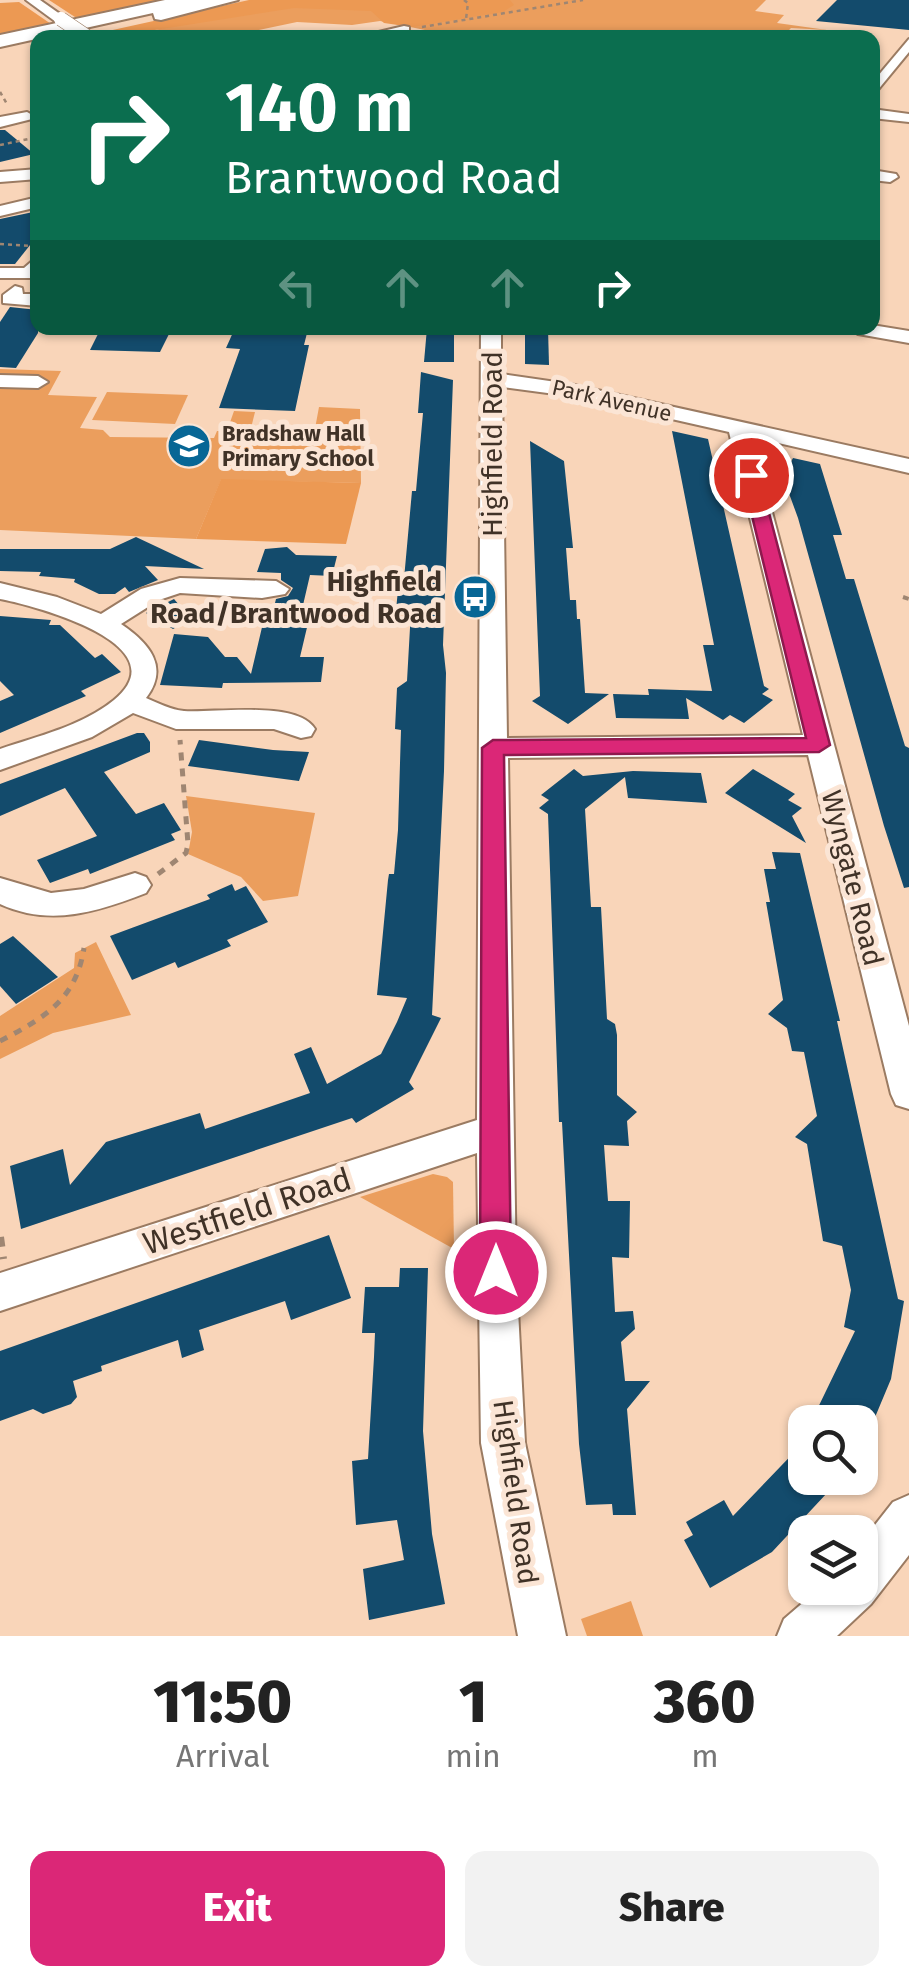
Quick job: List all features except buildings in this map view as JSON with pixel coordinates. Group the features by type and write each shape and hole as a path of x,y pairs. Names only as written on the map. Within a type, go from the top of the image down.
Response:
{"highway":[{"path":"63,30 189,0"},
{"path":"57,28 228,0"},
{"path":"0,45 30,38"},
{"path":"0,45 30,42"}],"street":[{"path":"32,0 57,28"},
{"path":"880,70 904,58 909,43"},
{"path":"0,122 30,113"},
{"path":"880,114 909,118"},
{"path":"0,178 30,175"},
{"path":"0,211 30,204"},
{"path":"6,259 30,273"},
{"path":"880,332 909,337"},
{"name":"Highfield Road","path":"491,335 494,1131 502,1443 542,1636"},
{"name":"Park Avenue","path":"491,379 526,381 909,466"},
{"path":"0,381 38,382"},
{"name":"Wyngate Road","path":"739,428 909,1094"},
{"path":"104,624 150,595 176,586 260,596"},
{"path":"0,591 61,604 104,624 125,637 142,657 143,678 130,702 64,736 0,760"},
{"path":"130,702 176,720 286,717"},
{"path":"493,748 819,745"},
{"path":"0,890 83,927 142,882"},
{"name":"Westfield Road","path":"2,1279 494,1131"},
{"path":"878,1559 909,1518"},
{"path":"801,1636 836,1605"}],"path":[{"path":"464,0 468,2 466,19"},
{"path":"545,6 549,0"},
{"path":"404,30 582,0"},
{"path":"507,12 518,6"},
{"path":"0,145 30,139"},
{"path":"6,259 20,234"},
{"path":"0,244 6,259"},
{"path":"6,259 30,249"},
{"path":"142,882 175,863 188,844 180,732"},
{"path":"0,1042 44,1018 75,989 82,974 83,927"},
{"path":"0,1238 2,1279"}],"shaded area":[{"path":"49,0 168,0 78,19"},
{"path":"249,0 510,0 514,5 503,12 412,27 384,23 371,11 294,8 155,30 113,30"},
{"path":"267,0 766,0 755,11 784,15 777,23 827,30 425,30 380,21 352,25 297,22 259,30 155,30"},
{"path":"19,2 54,26 0,37 0,3"},
{"path":"0,369 61,371 48,395 97,397 80,428 103,430 110,437 214,438 217,431 227,431 234,411 255,412 250,432 314,434 319,407 360,409 361,483 221,480 196,539 0,530"},
{"path":"107,392 188,395 175,424 92,420"},
{"path":"221,479 361,483 346,544 196,539"},
{"path":"186,796 315,813 298,896 263,901 241,877 188,854 192,832"},
{"path":"96,942 131,1015 53,1033 0,1059 0,1016 74,968 75,953"},
{"path":"433,1174 453,1182 454,1249 360,1197"},
{"path":"631,1601 643,1636 587,1636 581,1619"}],"place":[{"name":"Bradshaw Hall Primary School","path":"189,446"},
{"name":"Highfield Road/Brantwood Road","path":"475,597"}],"route":[{"path":"496,1272 493,748 819,745 751,475"}]}
